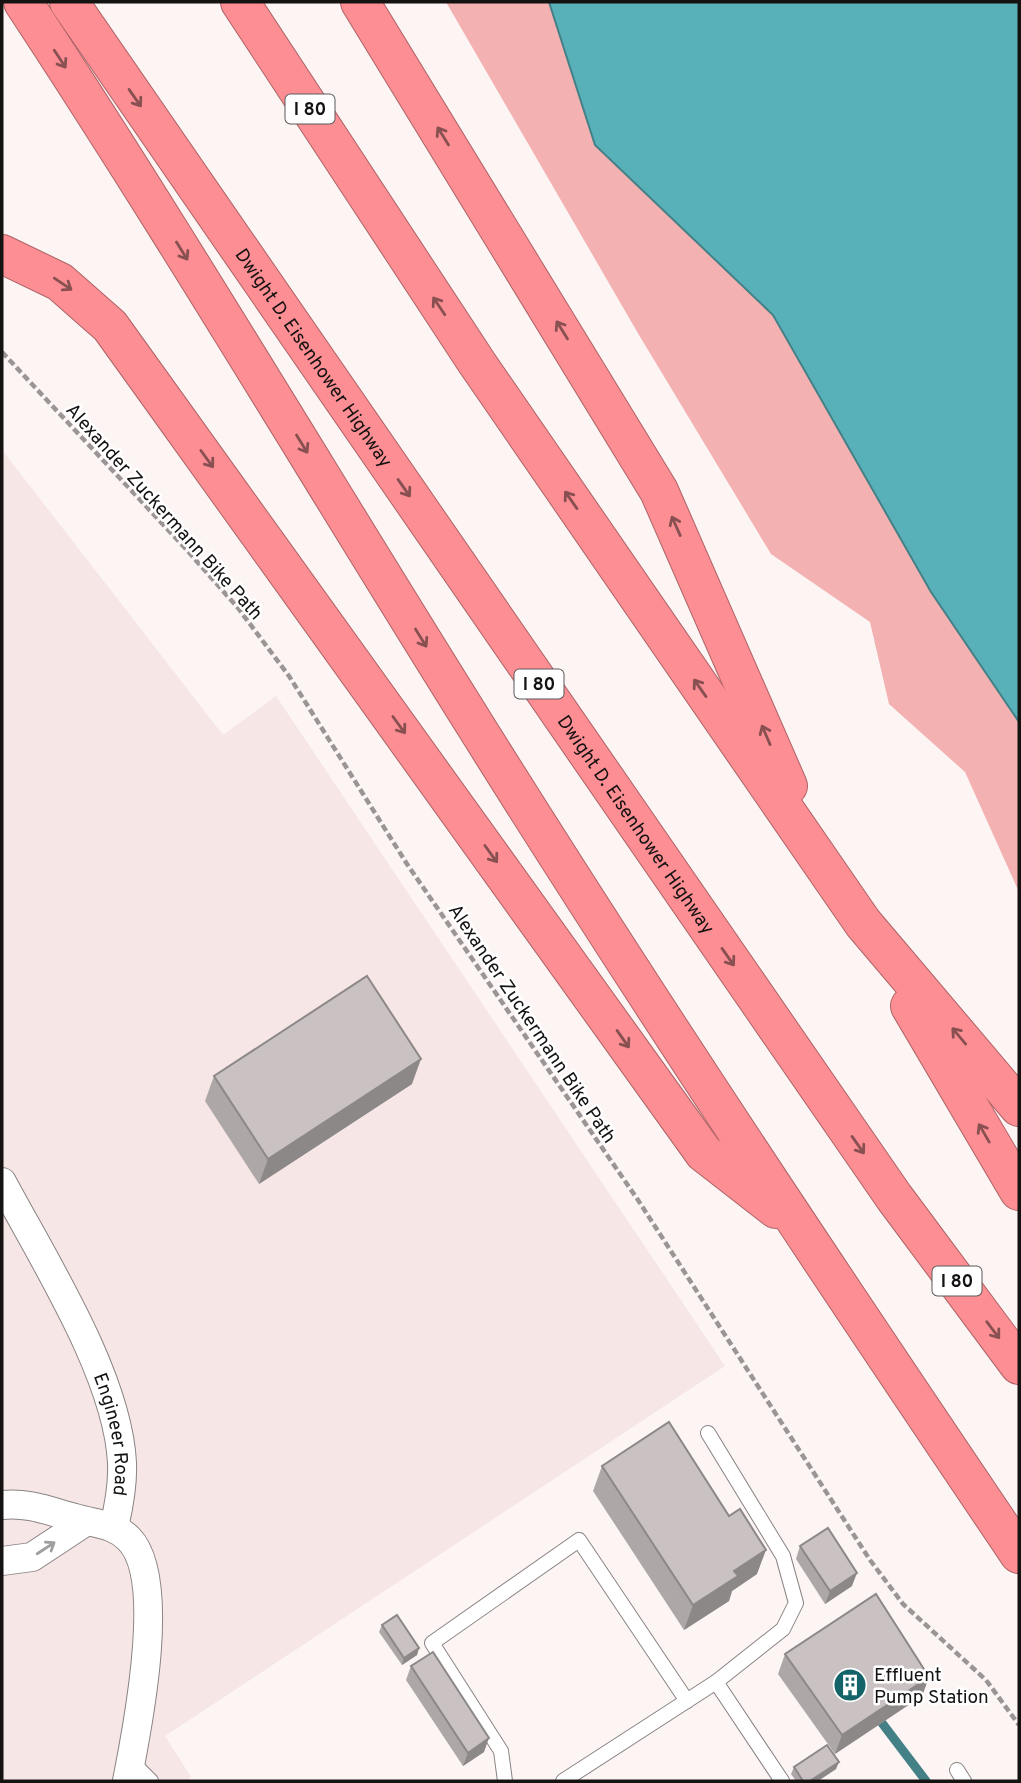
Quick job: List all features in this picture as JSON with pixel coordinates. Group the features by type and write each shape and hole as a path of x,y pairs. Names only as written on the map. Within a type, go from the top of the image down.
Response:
{"highway":[{"path":"23,2 187,258 475,725 797,1226 1019,1554"},
{"name":"Dwight D. Eisenhower Highway","path":"69,2 894,1197 1019,1365"},
{"name":"I 80","path":"240,2 477,363 822,865 863,923 1019,1107"},
{"path":"268,2 379,216"},
{"path":"360,2 664,501 822,865"},
{"path":"2,254 60,282 110,326 331,630 704,1153 797,1226"},
{"path":"863,923 1019,1191"}],"street":[{"name":"Engineer Road","path":"2,1182 74,1315 97,1369 117,1427 122,1462 122,1491 114,1527"},
{"path":"2,1505 23,1503 85,1522 114,1527 131,1540 142,1563 147,1592 145,1670 129,1771"},
{"path":"2,1561 32,1557 85,1522"}],"lane":[{"path":"564,1781 716,1682 783,1629 796,1603 783,1556 708,1433"},
{"path":"505,1781 501,1751 432,1643 579,1540 687,1701"},
{"path":"716,1682 782,1781"},
{"path":"129,1771 151,1781"}],"path":[{"name":"Alexander Zuckermann Bike Path","path":"2,352 185,548 238,608 289,676 379,821 638,1200 870,1560 903,1604 986,1680 1019,1725"}],"shaded area":[{"path":"446,2 1019,2 1019,892 965,772 889,704 870,622 771,554 639,335"},
{"path":"2,450 223,735 276,696 725,1366 165,1736 191,1777 187,1781 2,1781"}],"water":[{"path":"549,2 1019,2 1019,722 931,592 773,315 595,145"}],"building":[{"path":"367,976 421,1059 268,1159 214,1076"},
{"path":"669,1422 729,1516 740,1509 766,1550 734,1571 738,1576 693,1605 602,1466"},
{"path":"828,1528 857,1573 830,1591 800,1546"},
{"name":"Effluent Pump Station","path":"876,1594 929,1677 842,1735 785,1654"},
{"path":"397,1615 419,1648 404,1658 382,1625"},
{"path":"433,1652 489,1738 468,1753 411,1666"},
{"path":"827,1745 839,1762 810,1781 803,1781 794,1767"}],"waterway":[{"path":"882,1723 926,1781"}],"place":[{"name":"Effluent Pump Station","path":"850,1685"}]}
